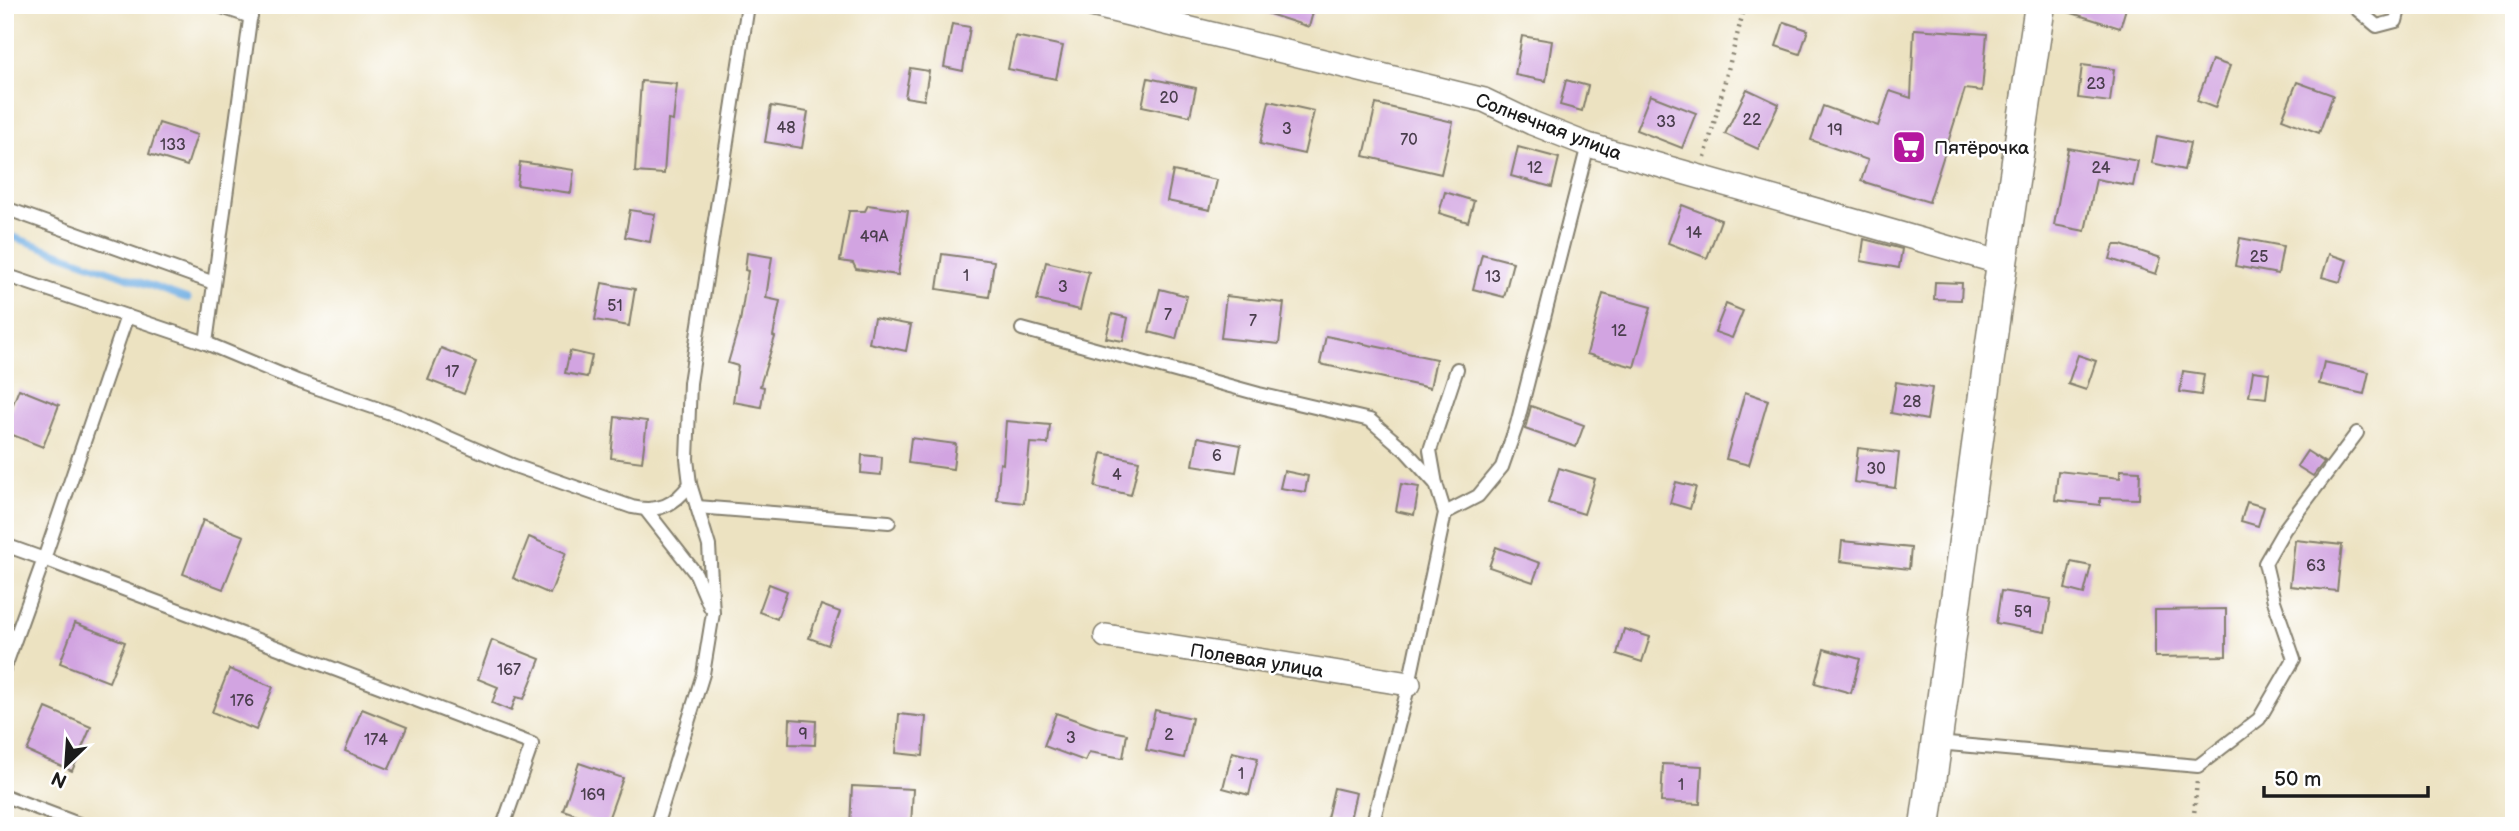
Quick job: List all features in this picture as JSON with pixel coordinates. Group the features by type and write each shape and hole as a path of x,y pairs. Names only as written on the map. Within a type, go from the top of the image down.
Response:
{"street":[{"name":"Солнечная улица","path":"1092,5 1484,100 1588,145 2002,263"},
{"path":"1925,826 2040,5"},
{"name":"Полевая улица","path":"1106,636 1409,684"}],"lane":[{"path":"206,343 252,11 216,5"},
{"path":"656,826 703,674 713,613 709,546 691,484 687,459 690,383 748,5"},
{"path":"2352,5 2377,26 2396,21 2400,5"},
{"path":"1445,513 1478,496 1502,467 1517,424 1588,145"},
{"path":"5,208 214,284"},
{"path":"5,275 206,343 297,381 400,416 512,465 646,510 662,509 682,495 691,484"},
{"path":"5,667 127,316"},
{"path":"1021,329 1259,394 1370,420 1406,450 1436,484"},
{"path":"1372,826 1409,684 1445,513 1430,450 1457,369"},
{"path":"1937,743 2198,766 2259,719 2294,659 2264,563 2284,530 2357,433"},
{"path":"697,507 889,522"},
{"path":"646,510 696,574 713,613"},
{"path":"5,545 532,744 503,826"},
{"path":"5,796 84,826"}],"path":[{"path":"1699,177 1745,5"},
{"path":"2193,826 2198,766"}],"building":[{"path":"1254,5 1315,5 1309,27 1254,9"},
{"path":"2060,5 2127,5 2120,28 2059,9"},
{"path":"1784,22 1808,30 1800,54 1776,46"},
{"path":"952,24 970,27 963,71 944,67"},
{"path":"1914,29 1987,34 1982,91 1965,89 1929,202 1861,181 1868,160 1811,140 1823,106 1878,126 1890,91 1911,98"},
{"path":"1015,36 1063,46 1056,79 1008,69"},
{"path":"1522,36 1552,41 1546,81 1515,75"},
{"path":"2212,60 2230,66 2215,108 2197,101"},
{"path":"2082,65 2114,69 2110,102 2078,98"},
{"path":"910,68 929,71 924,100 905,97"},
{"path":"1148,78 1196,88 1190,116 1142,106"},
{"path":"1566,80 1588,86 1582,111 1560,105"},
{"path":"641,81 677,84 673,121 668,120 664,174 635,172"},
{"path":"2297,82 2333,95 2319,133 2282,119"},
{"path":"1747,89 1779,104 1758,149 1725,134"},
{"path":"1650,95 1696,113 1682,148 1636,130"},
{"path":"1269,101 1314,111 1304,154 1260,144"},
{"path":"1376,104 1453,122 1441,174 1364,156"},
{"path":"771,106 808,112 802,148 765,142"},
{"path":"159,123 197,135 187,166 149,154"},
{"path":"2157,136 2190,143 2184,170 2152,163"},
{"path":"1518,147 1559,158 1552,187 1511,176"},
{"path":"2068,148 2138,161 2133,186 2096,179 2085,231 2054,225"},
{"path":"520,162 574,170 571,193 517,185"},
{"path":"1173,171 1217,180 1210,210 1167,201"},
{"path":"1445,192 1474,201 1468,222 1439,213"},
{"path":"868,205 908,211 898,275 856,269 853,263 840,261 849,211 865,211"},
{"path":"1682,205 1721,220 1707,258 1668,243"},
{"path":"630,210 655,214 650,242 625,237"},
{"path":"2240,238 2283,246 2278,274 2235,266"},
{"path":"1864,239 1902,249 1899,268 1861,261"},
{"path":"2114,245 2161,258 2156,274 2110,259"},
{"path":"747,253 772,257 766,298 780,301 773,336 775,337 760,386 764,387 761,407 733,402 738,366 728,363 740,322 748,271 745,270"},
{"path":"942,254 994,261 989,297 937,289"},
{"path":"1482,254 1513,262 1504,297 1473,289"},
{"path":"2329,254 2347,260 2340,282 2322,277"},
{"path":"1046,262 1089,272 1080,310 1037,300"},
{"path":"1935,282 1962,283 1961,300 1934,299"},
{"path":"602,283 635,289 629,326 595,320"},
{"path":"1160,289 1187,296 1176,339 1149,332"},
{"path":"1603,294 1651,307 1634,367 1587,354"},
{"path":"1226,296 1284,303 1279,344 1221,338"},
{"path":"1726,304 1743,311 1732,338 1715,332"},
{"path":"1112,314 1128,318 1123,341 1106,338"},
{"path":"874,318 911,325 906,351 869,343"},
{"path":"1326,336 1436,359 1430,388 1320,364"},
{"path":"441,348 476,362 464,394 428,380"},
{"path":"570,351 592,356 587,377 565,373"},
{"path":"2078,355 2096,361 2086,390 2068,384"},
{"path":"2324,362 2369,372 2364,394 2319,384"},
{"path":"2183,371 2204,374 2201,395 2180,392"},
{"path":"2253,371 2269,373 2266,398 2249,396"},
{"path":"1896,382 1932,388 1927,420 1891,413"},
{"path":"19,389 59,405 43,447 5,432 5,424"},
{"path":"1745,392 1768,400 1749,465 1726,459"},
{"path":"1531,406 1584,425 1576,447 1525,429"},
{"path":"615,417 647,421 642,462 611,458"},
{"path":"1006,421 1050,425 1048,444 1030,443 1024,503 997,500"},
{"path":"1198,437 1241,445 1236,472 1193,465"},
{"path":"911,438 956,444 953,469 908,463"},
{"path":"1858,448 1899,453 1895,488 1854,482"},
{"path":"2307,451 2324,462 2313,476 2297,466"},
{"path":"1102,453 1139,461 1131,495 1095,487"},
{"path":"862,455 882,457 881,475 861,473"},
{"path":"1559,468 1595,479 1584,514 1548,503"},
{"path":"2120,470 2140,471 2139,499 2100,498 2100,505 2055,500 2058,471 2120,478"},
{"path":"1284,471 1308,476 1305,492 1280,488"},
{"path":"1676,482 1696,487 1690,509 1670,503"},
{"path":"1401,484 1419,487 1414,515 1396,511"},
{"path":"2247,502 2264,507 2258,526 2241,521"},
{"path":"203,520 244,536 223,589 183,574"},
{"path":"529,537 566,553 550,594 513,578"},
{"path":"2295,540 2342,545 2337,591 2290,586"},
{"path":"1842,541 1911,548 1909,569 1840,561"},
{"path":"1496,547 1540,563 1533,582 1489,567"},
{"path":"2071,562 2091,566 2084,594 2065,589"},
{"path":"769,584 787,591 777,619 759,612"},
{"path":"2001,591 2051,599 2045,632 1996,623"},
{"path":"821,605 840,612 828,645 809,638"},
{"path":"2226,609 2226,656 2155,657 2155,610"},
{"path":"75,623 125,642 109,682 60,663"},
{"path":"1624,629 1650,637 1642,662 1617,654"},
{"path":"492,640 540,659 524,699 516,697 511,711 492,703 498,687 478,679"},
{"path":"1824,649 1860,659 1851,693 1815,683"},
{"path":"229,669 273,687 256,730 212,712"},
{"path":"46,708 91,727 72,771 27,751"},
{"path":"362,709 407,727 389,769 345,751"},
{"path":"1155,710 1192,718 1184,758 1146,750"},
{"path":"1056,713 1098,728 1127,734 1123,758 1089,752 1085,761 1044,746"},
{"path":"899,714 926,717 923,756 896,753"},
{"path":"790,719 816,721 815,745 789,744"},
{"path":"1232,752 1258,758 1249,795 1223,788"},
{"path":"579,763 623,778 606,825 563,810"},
{"path":"1663,764 1702,766 1700,804 1661,802"},
{"path":"852,786 913,789 911,826 850,826"},
{"path":"1334,788 1356,793 1349,824 1327,818"}],"waterway":[{"path":"5,234 188,299"}],"place":[{"name":"Пятёрочка","path":"1909,147"}]}
